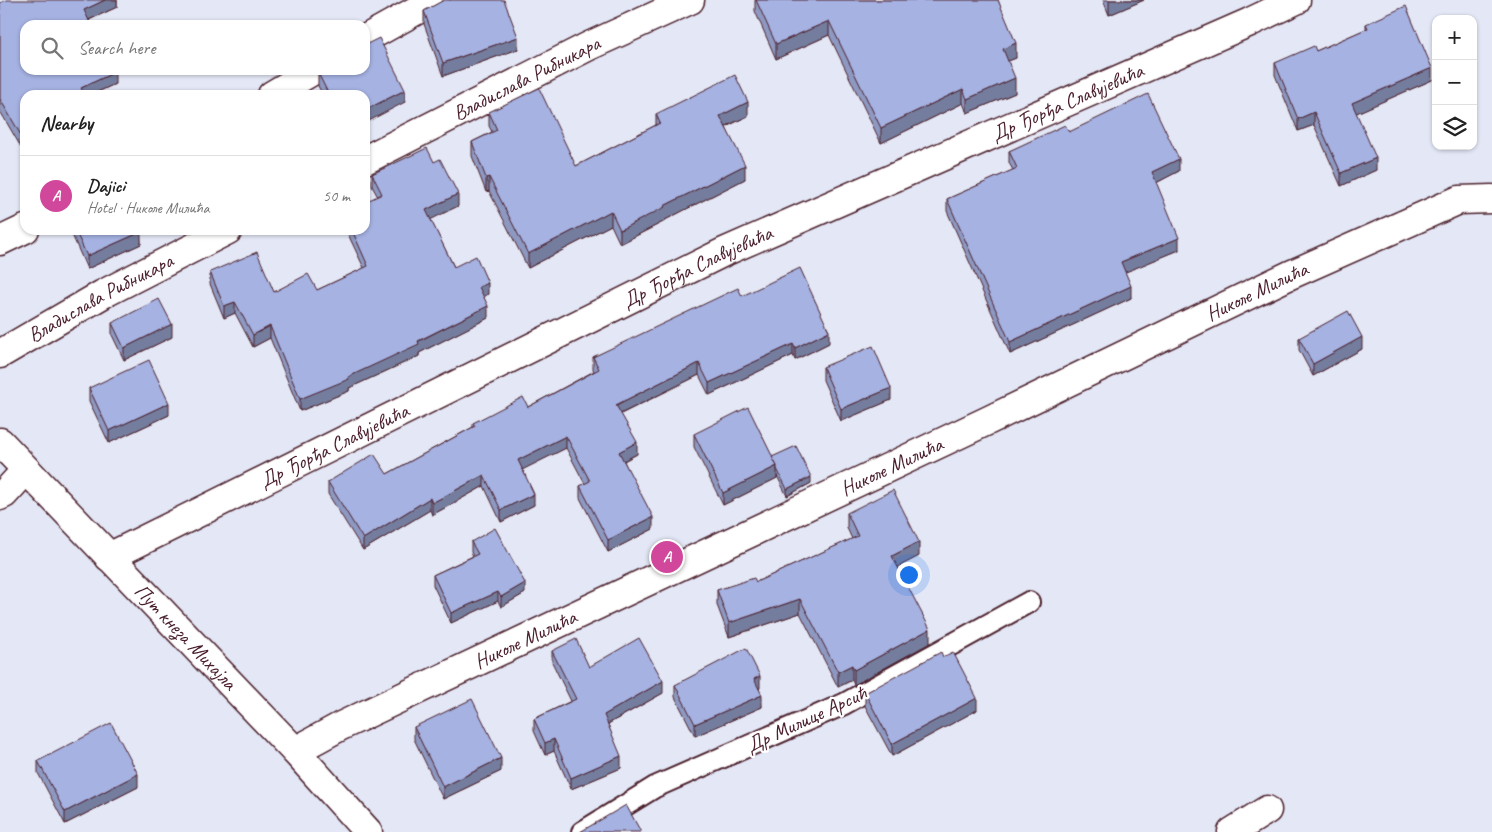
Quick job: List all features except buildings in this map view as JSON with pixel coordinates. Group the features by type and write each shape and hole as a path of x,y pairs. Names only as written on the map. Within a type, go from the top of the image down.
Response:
{"street":[{"path":"370,36 435,0"},
{"name":"Владислава Рибникара","path":"370,157 589,46 690,0"},
{"name":"Др Ђорђа Славујевића","path":"109,557 724,252 1250,22 1296,0"},
{"path":"280,90 306,75"},
{"name":"Николе Милића","path":"295,751 341,726 985,422 1290,275 1459,200 1492,199"},
{"path":"0,241 20,231"},
{"name":"Владислава Рибникара","path":"0,354 103,294 218,235"},
{"name":"Пут кнеза Михајла","path":"0,442 295,751 368,832"},
{"path":"0,496 26,470"},
{"path":"1232,832 1267,810"}],"lane":[{"name":"Др Милице Арсић","path":"582,832 655,787 844,704 1028,602"}],"place":[{"name":"Dajici","path":"667,557"}]}
